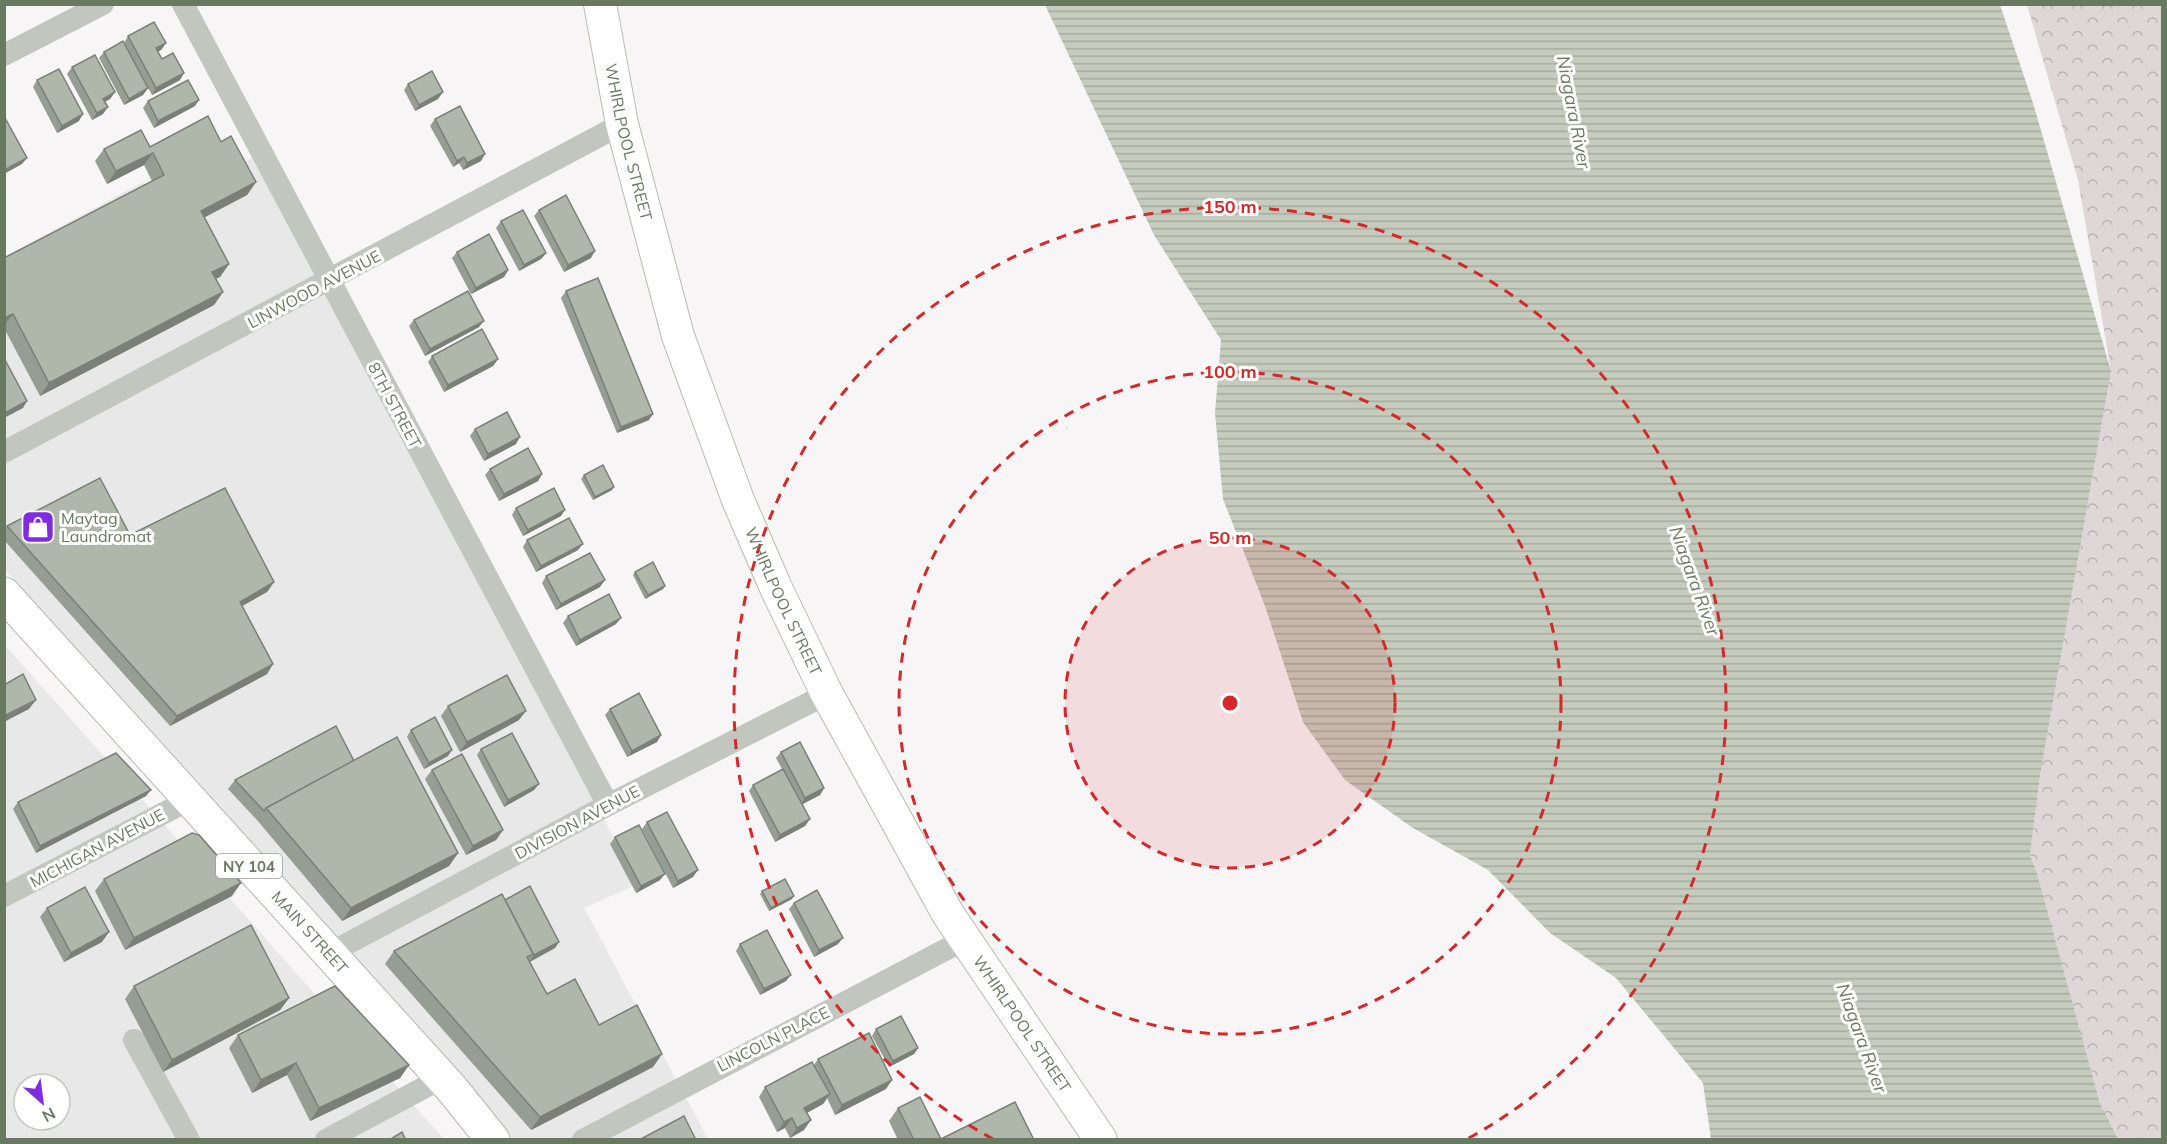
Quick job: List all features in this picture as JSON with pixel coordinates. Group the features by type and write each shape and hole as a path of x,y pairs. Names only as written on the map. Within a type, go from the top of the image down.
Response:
{"main road":[{"name":"MAIN STREET","path":"4,594 442,1078 493,1140"}],"street":[{"path":"4,56 103,4"},
{"name":"8TH STREET","path":"183,4 608,805"},
{"name":"WHIRLPOOL STREET","path":"600,4 622,124 660,275 700,402 738,500 827,694 964,940 1101,1140"},
{"name":"LINWOOD AVENUE","path":"4,452 622,124"},
{"name":"DIVISION AVENUE","path":"328,954 608,805 827,694"},
{"name":"MICHIGAN AVENUE","path":"4,897 189,800"},
{"name":"LINCOLN PLACE","path":"583,1140 964,940"},
{"path":"134,1040 189,1140"},
{"path":"326,1140 442,1078"}],"shaded area":[{"path":"254,157 638,884 584,908 708,1139 498,1139 5,570 4,257 143,182 157,207"},
{"path":"4,644 444,1139 5,1139"}],"green space":[{"path":"2027,5 2162,5 2162,1139 2118,1139 2100,1103 2037,873 2030,855 2040,776 2111,371 2078,180"}],"water":[{"name":"Niagara River","path":"1045,5 2000,5 2033,103 2111,371 2040,776 2030,855 2037,873 2100,1103 2118,1139 1711,1139 1703,1083 1616,978 1550,933 1488,870 1413,828 1345,780 1303,722 1265,606 1223,499 1215,413 1221,340 1154,235"}],"building":[{"path":"154,22 166,43 156,48 162,59 173,53 184,73 156,88 128,36"},
{"path":"123,41 148,88 129,99 104,52"},
{"path":"95,55 115,92 103,99 108,107 97,113 72,67"},
{"path":"59,69 83,114 62,126 37,80"},
{"path":"432,71 443,92 419,105 408,84"},
{"path":"188,80 199,100 158,121 148,101"},
{"path":"460,106 485,154 467,163 464,157 457,161 435,119"},
{"path":"4,116 27,158 6,169 4,166"},
{"path":"208,116 221,142 231,136 256,182 201,211 229,264 212,272 223,292 49,383 13,314 4,318 4,258 164,175 153,153 116,171 104,149 141,130 150,147"},
{"path":"566,195 595,251 568,265 539,210"},
{"path":"523,210 546,253 524,265 501,221"},
{"path":"489,234 508,270 476,288 457,252"},
{"path":"598,278 653,414 621,427 566,291"},
{"path":"468,291 484,321 430,349 414,320"},
{"path":"482,329 498,359 448,385 432,356"},
{"path":"4,358 27,401 5,413 4,412"},
{"path":"507,412 520,437 488,454 475,429"},
{"path":"528,448 542,474 504,494 490,469"},
{"path":"603,465 614,487 595,497 584,475"},
{"path":"100,478 130,535 225,488 274,582 240,602 273,664 177,716 7,526"},
{"path":"554,488 565,510 528,530 516,508"},
{"path":"569,518 583,544 541,566 527,540"},
{"path":"590,553 605,580 561,604 546,576"},
{"path":"653,562 665,586 648,595 635,572"},
{"path":"609,594 621,618 580,640 568,616"},
{"path":"23,674 36,700 4,716 4,685"},
{"path":"507,675 526,711 467,742 448,706"},
{"path":"639,693 661,735 632,751 610,709"},
{"path":"435,717 452,750 429,763 411,730"},
{"path":"336,726 354,761 264,811 235,780"},
{"path":"512,733 539,784 508,800 481,749"},
{"path":"397,737 458,853 351,908 266,808"},
{"path":"800,742 824,788 805,798 781,752"},
{"path":"116,753 151,790 40,846 18,802"},
{"path":"462,754 503,830 473,846 432,770"},
{"path":"783,769 810,819 780,835 753,785"},
{"path":"667,812 698,870 678,881 647,822"},
{"path":"639,825 665,874 641,886 615,837"},
{"path":"192,833 199,835 241,883 134,938 104,879"},
{"path":"785,879 794,896 771,908 762,891"},
{"path":"530,886 559,942 534,955 505,900"},
{"path":"85,887 109,932 71,953 47,908"},
{"path":"817,890 843,938 819,950 794,903"},
{"path":"502,894 533,954 527,957 547,994 575,979 599,1025 637,1005 662,1054 540,1117 394,951"},
{"path":"251,925 289,998 172,1060 134,986"},
{"path":"767,930 791,975 764,989 740,944"},
{"path":"335,986 409,1065 319,1108 296,1063 261,1080 238,1035"},
{"path":"901,1016 918,1048 893,1061 876,1029"},
{"path":"869,1033 892,1080 842,1105 818,1059"},
{"path":"812,1062 830,1094 804,1108 811,1120 797,1128 792,1118 784,1122 765,1087"},
{"path":"920,1097 941,1139 1015,1102 1034,1140 914,1140 898,1108"},
{"path":"684,1116 696,1140 639,1140"},
{"path":"402,1132 406,1140 389,1140"}],"place":[{"name":"Maytag Laundromat","path":"38,527"}]}
